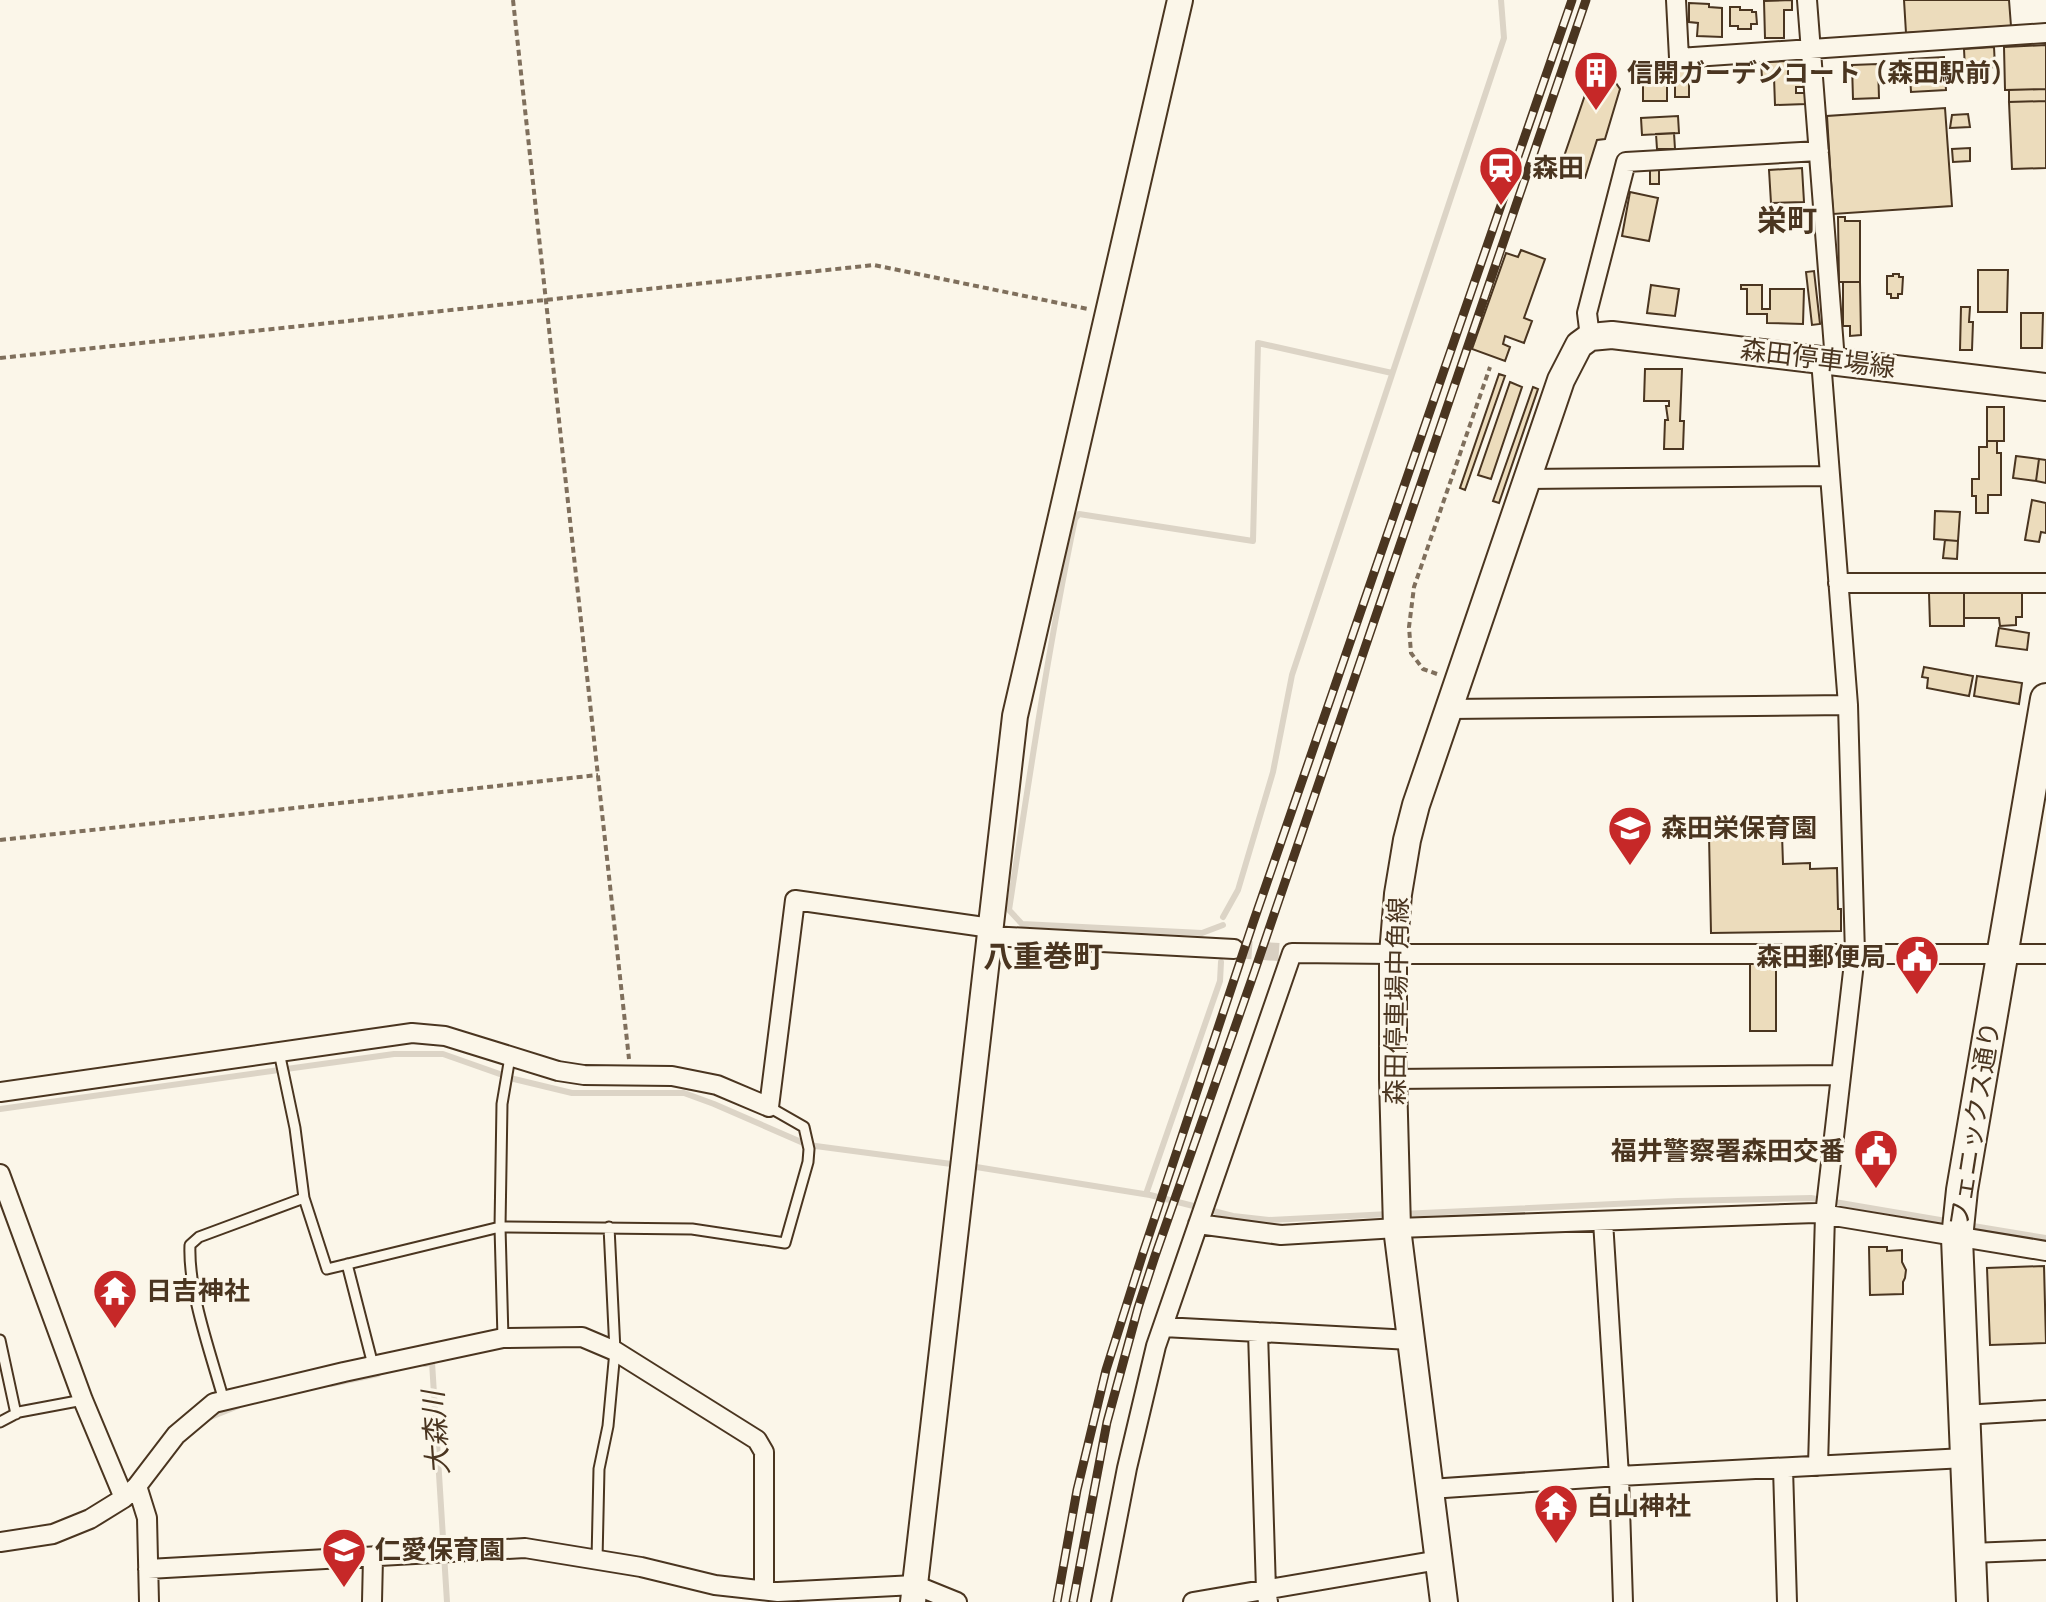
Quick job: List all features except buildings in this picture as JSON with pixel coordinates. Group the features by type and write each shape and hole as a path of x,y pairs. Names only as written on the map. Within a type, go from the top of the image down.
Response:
{"main road":[{"name":"森田停車場線","path":"1590,337 1612,335 2046,387"},
{"name":"森田停車場中角線","path":"1444,1602 1397,1217 1393,954 1398,894 1416,805 1561,380 1579,345 1590,337"},
{"name":"フェニックス通り","path":"1972,1602 1957,1238 1962,1190 2046,699"}],"street":[{"path":"914,1594 1015,716 1180,0"},
{"path":"1676,0 1679,58 2046,33"},
{"path":"1807,0 1819,151 1830,476 1848,705 1855,954 1825,1215 1818,1466"},
{"path":"1590,337 1587,313 1626,162 1819,151"},
{"path":"1527,479 1830,476"},
{"path":"1838,583 2046,583"},
{"path":"1449,709 1848,705"},
{"path":"0,1092 280,1057 412,1033 445,1036 509,1062 558,1071 584,1075 672,1076 717,1085 769,1107 795,900 991,932 1234,949"},
{"path":"1101,1602 1127,1468 1156,1346 1292,953 2046,954"},
{"path":"1393,1079 1841,1075"},
{"path":"0,1174 83,1400 130,1492 147,1518 149,1602"},
{"path":"1198,1224 1281,1235 1397,1217 1603,1221 1801,1214 1825,1215 2046,1251"},
{"path":"1603,1221 1619,1476 1623,1602"},
{"path":"1163,1327 1411,1340"},
{"path":"1258,1332 1267,1596"},
{"path":"0,1542 53,1534 90,1519 130,1492 176,1435 214,1403 503,1338 582,1337 615,1351 757,1440 764,1452 764,1590"},
{"path":"1963,1415 2046,1410"},
{"path":"1430,1489 1965,1458"},
{"path":"1783,1468 1787,1602"},
{"path":"148,1569 525,1548 641,1567 716,1594 764,1590 914,1594 957,1602"},
{"path":"1970,1553 2046,1550"},
{"path":"372,1602 373,1557"},
{"path":"1193,1602 1267,1596 1439,1560"}],"lane":[{"path":"280,1057 295,1128 304,1198 327,1269 500,1227 692,1229 785,1243 809,1149 804,1127 769,1107"},
{"path":"503,1338 500,1227 502,1104 509,1062"},
{"path":"224,1401 198,1304 190,1245 199,1237 304,1198"},
{"path":"597,1560 599,1469 608,1426 615,1351 609,1227"},
{"path":"347,1264 373,1366"},
{"path":"0,1340 16,1414"},
{"path":"0,1422 16,1414 83,1400"}],"path":[{"path":"513,0 631,1075"},
{"path":"0,358 874,265 1108,313"},
{"path":"1458,681 1423,669 1411,653 1409,627 1414,587 1490,367"},
{"path":"0,840 598,775"}],"waterway":[{"path":"1223,917 1238,890 1273,772 1292,675 1504,38 1501,0"},
{"path":"1223,925 1202,933 1022,924 1009,910 1075,519 1079,514 1253,541 1258,343 1392,373"},
{"path":"1146,1194 1220,981 1221,962"},
{"path":"0,1109 394,1054 443,1054 514,1079 572,1093 684,1093 808,1145 959,1165"},
{"path":"970,1166 1150,1195 1233,1216 1269,1220 1390,1214"},
{"path":"1401,1214 1811,1198 1952,1222"},
{"path":"1967,1225 2046,1238"},
{"name":"大森川","path":"425,1364 432,1362 447,1602"},
{"name":"大森川","path":"331,1384 378,1374"},
{"name":"大森川","path":"208,1418 238,1406"}],"tunnel":[{"path":"1234,949 1292,953"}],"railway":[{"path":"1057,1602 1077,1490 1106,1370 1143,1253 1253,923 1572,0"},
{"path":"1073,1602 1107,1422 1138,1308 1586,0"}],"place":[{"name":"信開ガーデンコート（森田駅前）","path":"1596,112"},
{"name":"森田","path":"1501,207"},
{"name":"森田栄保育園","path":"1630,867"},
{"name":"森田郵便局","path":"1917,996"},
{"name":"福井警察署森田交番","path":"1876,1190"},
{"name":"日吉神社","path":"115,1330"},
{"name":"白山神社","path":"1556,1545"},
{"name":"仁愛保育園","path":"344,1589"}],"district":[{"name":"栄町","path":"1787,220"},
{"name":"八重巻町","path":"1043,956"}]}
